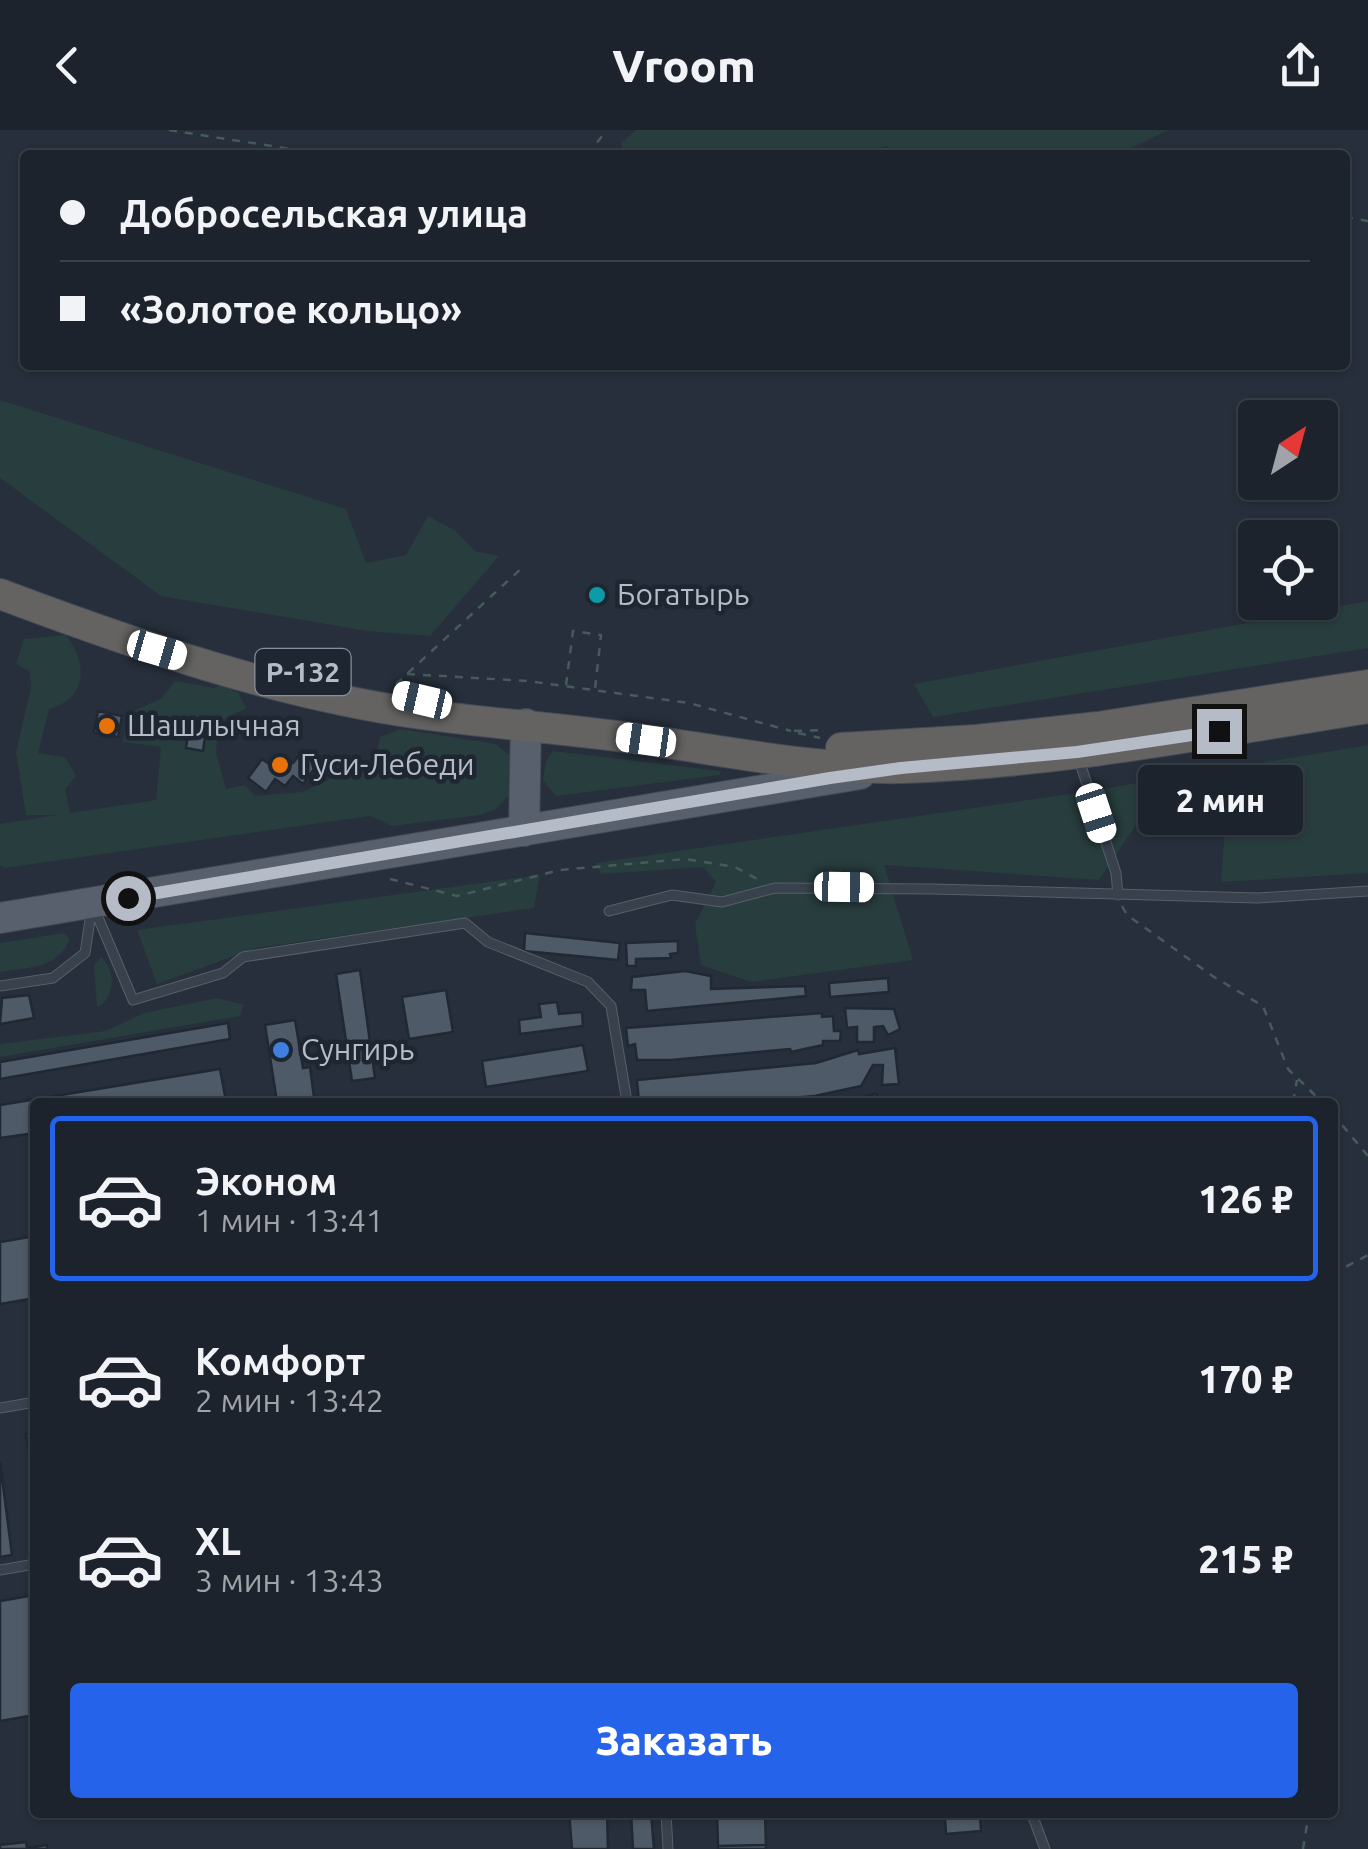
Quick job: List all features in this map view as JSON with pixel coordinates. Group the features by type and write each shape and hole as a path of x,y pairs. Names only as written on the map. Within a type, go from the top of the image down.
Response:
{"highway":[{"name":"Р-132","path":"0,573 246,658 397,683 526,724"},
{"name":"Р-132","path":"0,594 112,636 242,674 420,714 526,724 809,763 901,768 1077,752 1368,708"},
{"name":"Р-132","path":"708,750 854,748 976,740 1368,684"}],"main road":[{"path":"524,831 526,724"},
{"path":"708,750 724,768 725,779 709,800"},
{"path":"0,918 901,768"}],"lane":[{"path":"1077,752 1116,873 1118,895"},
{"path":"609,911 672,895 722,902 774,888 934,888 1258,898 1368,891"},
{"path":"0,986 53,978 85,953 93,904"},
{"path":"93,904 133,1000 223,974 243,957 465,923 488,942 588,982 611,1006 627,1098"},
{"path":"0,1408 30,1403"},
{"path":"0,1570 30,1565"},
{"path":"666,1818 668,1849"},
{"path":"1032,1818 1045,1849"}],"path":[{"path":"170,130 307,150"},
{"path":"591,150 607,130"},
{"path":"397,683 524,566"},
{"path":"566,686 573,632 601,635 594,690"},
{"path":"397,683 566,686 689,703 854,748"},
{"path":"390,878 457,896 560,870 685,859 734,866 774,888"},
{"path":"1118,895 1126,915 1263,1006 1288,1069 1318,1098"},
{"path":"1294,1098 1298,1079"},
{"path":"1338,1119 1368,1156"},
{"path":"1338,1271 1368,1255"},
{"path":"1302,1849 1308,1818"}],"green space":[{"path":"636,130 1169,130 1127,150 888,150 887,146 873,150 623,150 621,143"},
{"path":"0,400 346,509 366,563 406,555 428,516 454,530 475,551 499,556 430,636 367,631 161,596 0,478"},
{"path":"1368,601 1368,648 933,717 914,684 1264,620 1338,620 1338,606"},
{"path":"66,635 78,657 80,678 71,697 49,709 38,753 65,757 76,776 65,789 70,813 156,800 161,747 123,742 127,714 162,698 175,681 214,688 222,685 238,693 246,708 219,722 216,752 226,789 245,785 255,796 303,792 376,757 380,737 401,729 496,744 510,756 514,772 510,794 496,809 480,815 392,826 370,816 4,868 0,865 0,824 57,815 26,815 16,752 31,688 30,672 16,664 24,639"},
{"path":"1368,745 1368,873 1221,882 1225,827 1136,825 1099,880 884,865 913,960 751,982 701,965 695,924 716,882 703,867 601,874 595,863 1083,792"},
{"path":"553,751 720,771 720,775 556,796 543,780 546,761"},
{"path":"540,875 534,908 256,948 157,984 137,930"},
{"path":"64,933 70,939 65,949 50,961 0,972 0,943"},
{"path":"101,957 112,984 108,997 97,1008 94,965"},
{"path":"217,998 244,1005 240,1016 0,1057 0,1044 105,1031 144,1013"}],"building":[{"path":"98,711 122,716 118,737 94,732"},
{"path":"188,734 205,737 203,751 186,748"},
{"path":"301,753 317,765 303,784 293,776 285,786 275,779 266,792 248,778 262,759 272,766 281,755 293,763"},
{"path":"525,933 620,943 618,960 524,951"},
{"path":"678,941 678,953 670,954 671,958 636,959 636,966 627,966 626,943"},
{"path":"360,970 375,1078 352,1081 336,974"},
{"path":"685,971 711,976 711,989 805,986 806,996 647,1011 645,990 631,990 632,977"},
{"path":"888,978 889,992 830,997 829,983"},
{"path":"446,990 453,1032 409,1039 402,997"},
{"path":"29,995 34,1018 0,1024 2,998"},
{"path":"557,1002 559,1014 582,1012 583,1026 520,1034 519,1020 541,1017 539,1004"},
{"path":"845,1008 894,1009 900,1029 888,1035 883,1026 874,1027 874,1042 857,1042 857,1027 847,1028"},
{"path":"822,1013 822,1017 833,1016 834,1031 841,1031 840,1041 823,1041 823,1045 791,1052 790,1049 671,1060 637,1060 635,1044 628,1046 626,1028"},
{"path":"295,1020 303,1068 310,1067 314,1097 276,1098 265,1025"},
{"path":"228,1023 230,1039 0,1079 0,1062"},
{"path":"583,1045 588,1071 486,1087 482,1061"},
{"path":"895,1048 899,1084 882,1085 883,1065 873,1065 861,1086 815,1096 639,1098 637,1080 816,1063 858,1050 859,1054"},
{"path":"220,1069 225,1098 43,1098"},
{"path":"30,1100 30,1134 0,1138 0,1105"},
{"path":"30,1237 30,1299 0,1304 0,1242"},
{"path":"0,1462 12,1555 0,1557"},
{"path":"30,1596 30,1716 0,1721 0,1601"},
{"path":"569,1818 607,1818 608,1849 572,1849"},
{"path":"631,1818 651,1818 654,1849 633,1849"},
{"path":"717,1818 765,1818 766,1845 718,1846"},
{"path":"945,1818 980,1818 981,1831 946,1834"},
{"path":"26,1842 27,1848 47,1845 47,1849 0,1849 0,1845"},
{"path":"766,1845 766,1849 718,1849 718,1846"}],"place":[{"name":"Богатырь","path":"597,595"},
{"name":"Шашлычная","path":"107,726"},
{"name":"Гуси-Лебеди","path":"280,765"},
{"name":"Сунгирь","path":"281,1050"}],"route":[{"path":"128,898 830,778 1077,752 1219,731"}]}
